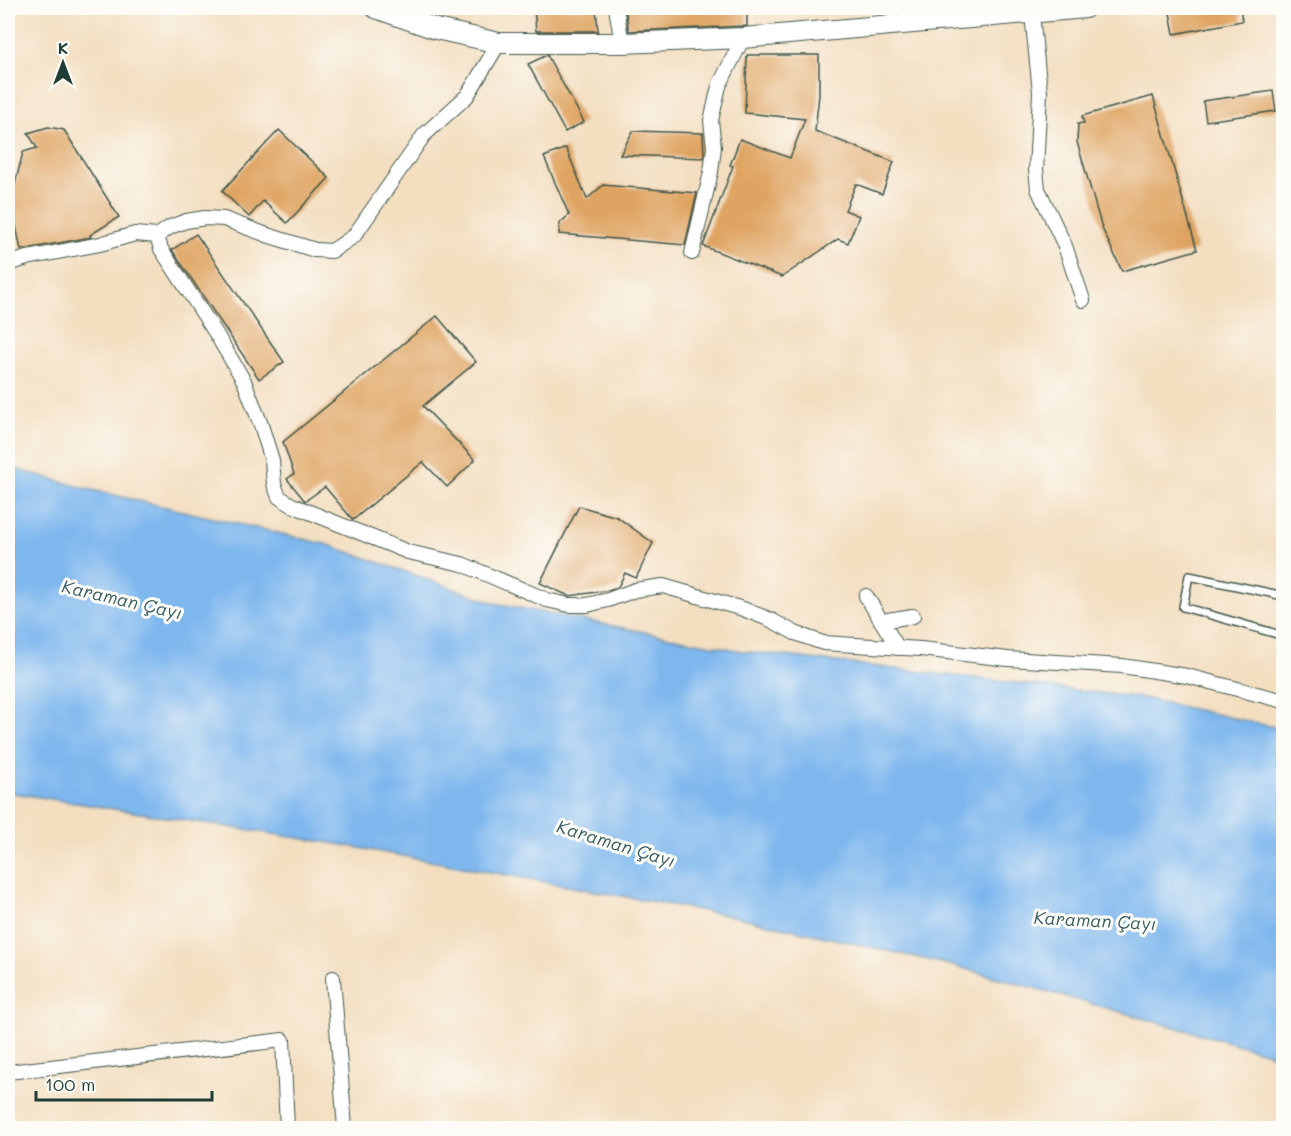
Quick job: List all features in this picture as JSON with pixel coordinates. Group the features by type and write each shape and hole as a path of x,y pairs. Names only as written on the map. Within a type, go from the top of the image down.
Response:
{"street":[{"path":"376,8 436,29 499,44 622,44 743,38 1084,8"},
{"path":"616,8 622,44"},
{"path":"1032,14 1040,92 1036,170 1038,189 1065,246 1083,300"},
{"path":"692,253 711,172 714,147 711,121 719,86 743,38"},
{"path":"8,264 135,234 157,236 170,227 186,221 205,218 224,219 306,247 332,251 354,236 424,135 467,96 499,44"},
{"path":"157,236 161,249 244,381 272,460 276,491 279,497 292,505 408,552 462,564 547,600 569,605 608,600 635,590 663,586 743,609 795,633 824,643 1122,666 1187,676 1284,701"},
{"path":"866,596 898,648"},
{"path":"882,621 913,616"},
{"path":"333,978 345,1128"},
{"path":"8,1072 283,1040 287,1128"}],"lane":[{"path":"1283,633 1183,608 1189,576 1284,596"}],"water":[{"name":"Karaman Çayı","path":"8,467 88,489 329,545 495,603 742,651 1143,698 1283,729 1283,1057 955,966 737,917 343,845 8,792"}],"building":[{"path":"534,8 596,8 598,31 536,31"},
{"path":"625,8 747,8 747,26 629,31"},
{"path":"1201,8 1240,8 1242,21 1174,34 1170,13"},
{"path":"547,55 584,122 565,132 528,64"},
{"path":"747,55 819,55 819,95 815,131 894,162 882,194 856,184 845,210 859,216 848,243 838,239 782,277 703,246 733,166 730,165 740,139 790,158 805,119 745,113"},
{"path":"1273,91 1276,111 1206,121 1203,101"},
{"path":"1153,96 1197,250 1122,271 1102,228 1077,142 1078,124 1084,123 1082,116"},
{"path":"48,127 64,130 119,217 90,235 91,237 21,250 13,212 8,213 23,152 37,148 28,133"},
{"path":"279,130 329,178 287,223 263,201 249,217 222,191"},
{"path":"633,131 703,133 704,158 620,155"},
{"path":"566,148 587,199 603,185 697,193 685,245 559,234 560,223 569,215 544,157"},
{"path":"196,234 284,362 259,379 172,250"},
{"path":"437,316 476,362 423,406 475,460 447,487 423,462 353,520 325,487 305,501 287,479 294,474 283,442"},
{"path":"579,506 617,517 653,543 636,578 625,573 618,587 569,596 540,583"}]}
